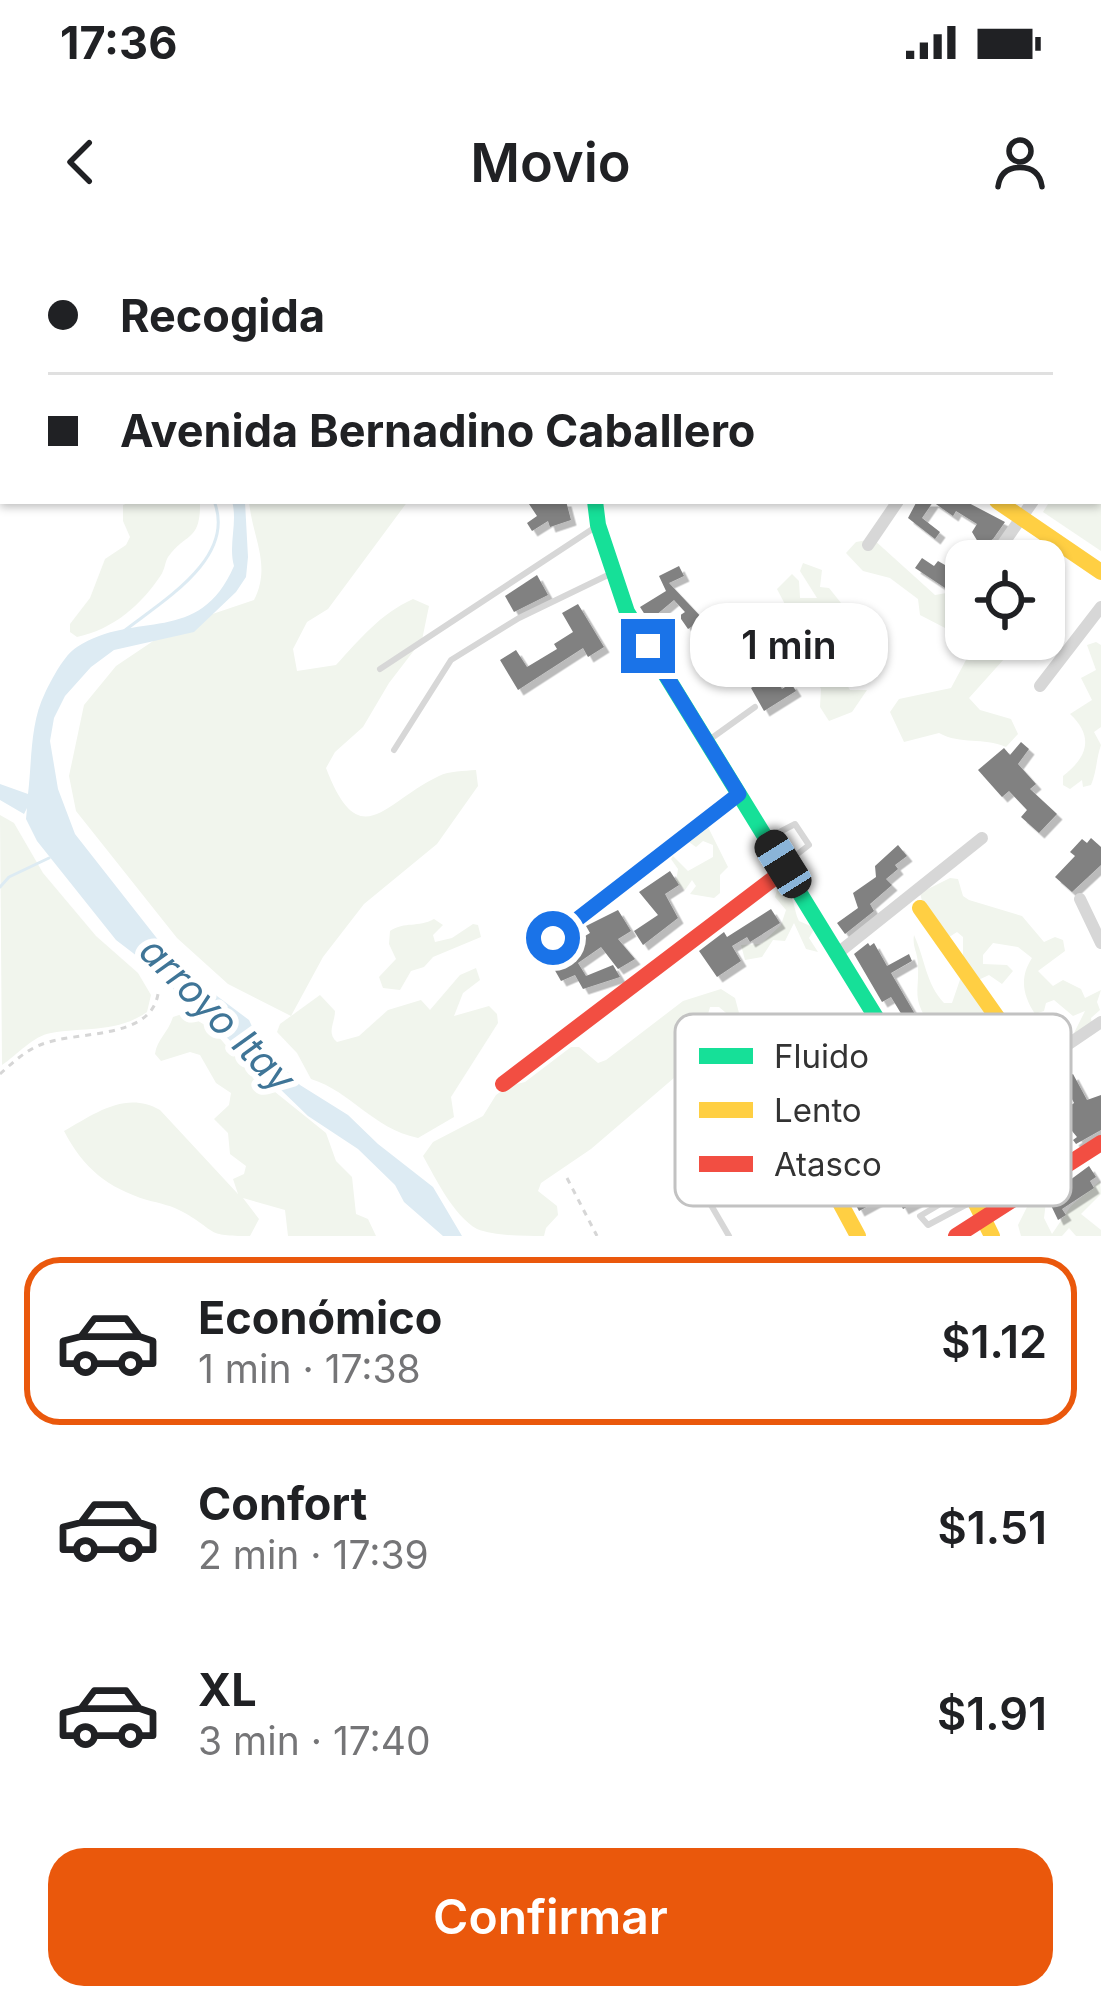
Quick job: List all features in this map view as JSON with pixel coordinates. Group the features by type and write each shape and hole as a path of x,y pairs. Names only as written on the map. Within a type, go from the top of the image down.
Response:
{"street":[{"path":"595,504 627,612 739,794 772,836 873,1014"},
{"path":"868,545 896,504"},
{"path":"1001,504 1101,572"},
{"path":"1006,540 1031,504"},
{"path":"1040,686 1101,607"},
{"path":"553,938 739,794"},
{"path":"838,952 982,838"},
{"path":"502,1084 788,864"},
{"path":"1080,899 1101,943"},
{"path":"920,908 995,1014"},
{"path":"1071,1042 1101,1022"},
{"path":"1071,1165 1101,1143"},
{"path":"842,1206 858,1236"},
{"path":"956,1236 987,1228 1017,1206"}],"lane":[{"path":"380,669 598,525"},
{"path":"394,750 452,660 519,618 614,573"},
{"path":"707,742 755,707"},
{"path":"772,836 795,824 809,845 788,864"},
{"path":"712,1206 729,1236"},
{"path":"943,1206 920,1216 928,1225 954,1206"}],"path":[{"path":"0,1074 36,1046 142,1020 156,1005 158,994"},
{"path":"567,1178 597,1236"}],"shaded area":[{"path":"200,504 198,524 168,557 161,575 135,606 115,622 77,637 70,632 70,624 90,598 105,559 130,537 123,505"},
{"path":"250,504 406,504 328,609 307,622 293,649 297,671 336,665 380,620 413,599 429,606 422,640 363,727 335,752 326,768 338,795 362,816 375,815 447,773 476,770 478,786 437,844 364,904 323,957 291,1016 228,984 177,938 76,811 69,776 84,705 116,666 174,627 254,600 261,563"},
{"path":"1048,504 1101,504 1101,551 1043,512"},
{"path":"873,539 935,595 945,593 945,628 920,615 918,599 890,578 863,571 846,553 856,542"},
{"path":"803,563 822,570 820,587 829,588 845,608 853,657 852,666 842,676 850,690 867,690 852,712 829,721 820,707 821,689 803,651 808,628 789,612 777,589 792,574 799,581 800,598 817,598 800,571"},
{"path":"1087,645 1101,645 1101,727 1094,732 1101,745 1091,785 1083,787 1082,780 1070,789 1063,785 1063,776 1083,754 1085,738 1070,714 1092,700 1081,678 1096,670"},
{"path":"966,660 1003,660 969,698 980,710 1011,719 1018,734 1006,747 939,733 904,742 890,712 899,699 951,688"},
{"path":"0,815 14,823 43,873 96,936 138,973 151,995 147,1012 136,1019 44,1035 2,1065"},
{"path":"695,821 708,827 728,867 720,875 720,893 714,898 690,894 696,886 692,880 685,890 676,882 673,856 688,871 713,857 713,845 703,841 696,847 686,840 685,830"},
{"path":"950,878 958,879 969,900 1022,916 1044,942 1055,937 1063,940 1065,951 1038,971 1053,986 1063,980 1081,989 1085,998 1101,990 1100,1010 1091,1018 1092,1025 1074,1033 1085,1011 1073,1016 1054,1000 1035,1014 1024,986 1032,958 1018,947 993,943 983,955 983,964 1007,965 1013,971 1002,984 989,975 974,982 987,1014 924,1014 914,935 929,979 944,1003 952,1003 963,971 963,937 957,932 943,941 920,893"},
{"path":"777,890 791,897 799,921 815,928 809,938 818,952 806,949 794,923 785,941 773,940 762,957 745,960 741,945 761,944 781,925 786,910 775,897"},
{"path":"434,919 443,925 433,935 435,942 452,938 473,924 478,925 481,937 411,971 400,990 383,988 379,977 396,959 389,944 390,931"},
{"path":"476,968 480,980 463,993 454,1016 489,1006 498,1023 451,1097 454,1117 418,1138 388,1126 311,1079 297,1053 277,1032 280,1024 320,995 335,1011 334,1039 359,1036 388,1010 421,1000 430,1010 460,975"},
{"path":"721,989 735,998 739,1013 710,1007 708,1014 675,1014 675,1077 591,1149 541,1183 538,1191 557,1206 558,1215 544,1236 484,1231 460,1215 423,1156 433,1142 483,1116 496,1095 525,1082 571,1047 579,1047 598,1063 606,1060 683,1001"},
{"path":"185,1013 213,1030 244,1067 326,1133 336,1161 352,1177 356,1214 368,1219 376,1236 288,1236 285,1210 243,1198 259,1219 250,1236 218,1234 179,1210 120,1189 80,1156 64,1131 110,1107 147,1104 160,1110 238,1194 233,1179 244,1174 246,1166 230,1154 228,1133 214,1119 229,1105 231,1093 216,1083 200,1055 190,1052 161,1061 155,1054 173,1017"},
{"path":"1100,1181 1101,1194 1081,1214 1101,1230 1101,1236 1076,1236 1069,1228 1062,1236 1021,1236 1018,1225 1028,1206 1046,1206 1044,1218 1052,1234 1071,1206"}],"water":[{"path":"232,504 245,504 246,577 236,592 194,632 114,650 65,696 50,741 58,789 75,834 181,969 249,1020 258,1039 300,1085 348,1115 433,1187 462,1236 443,1236 404,1202 395,1185 358,1149 308,1116 220,1031 186,1005 163,976 116,940 37,841 26,819 27,808 24,814 0,800 0,784 28,794 40,705 63,661 99,636 164,623 203,607 220,591 234,566"}],"building":[{"path":"529,504 567,504 571,520 550,527 548,521 532,531 527,523 537,516"},
{"path":"915,504 932,504 922,518 940,532 935,539 908,518"},
{"path":"936,504 971,504 1005,522 992,540 977,540 972,532 977,524 956,511 953,516"},
{"path":"922,558 934,566 938,561 945,565 945,588 915,568"},
{"path":"679,566 684,576 669,583 703,619 688,629 679,616 685,612 674,600 649,621 640,607 666,591 659,576"},
{"path":"537,575 548,595 514,612 505,596"},
{"path":"578,604 604,647 588,657 583,648 518,690 500,660 516,650 527,667 557,649 554,644 573,632 562,613"},
{"path":"773,675 782,689 791,683 796,691 764,711 751,688"},
{"path":"1021,742 1029,749 1018,764 1036,784 1030,789 1057,814 1039,833 1021,817 1027,810 1009,791 1002,797 978,770 1004,748 1010,755"},
{"path":"1091,838 1101,847 1101,865 1072,892 1055,877 1075,856 1070,852 1082,839 1087,843"},
{"path":"898,845 907,856 886,879 892,885 870,904 874,911 845,934 837,923 858,908 853,893 876,877 875,866"},
{"path":"670,871 679,885 665,894 678,918 643,945 634,931 658,915 639,892"},
{"path":"771,909 780,923 750,942 747,937 732,946 741,961 717,977 699,951 724,932 727,937"},
{"path":"618,910 631,931 618,939 635,959 618,969 601,947 578,963 586,976 613,965 620,977 583,989 575,975 561,981 553,967 573,955 568,946 590,933 586,926"},
{"path":"874,943 887,966 909,954 912,961 891,973 915,1014 901,1014 891,997 882,1002 854,954"},
{"path":"1071,1075 1087,1100 1101,1095 1101,1130 1076,1144 1071,1130"},
{"path":"1089,1166 1096,1177 1090,1181 1094,1188 1071,1203 1071,1179"},
{"path":"1051,1206 1067,1206 1062,1209 1066,1215 1058,1220"}],"waterway":[{"name":"arroyo Itay","path":"124,631 175,592 206,559 218,522 215,504"},
{"path":"0,887 9,877 49,858"}],"traffic: fast":[{"path":"595,504 627,612 874,1014"}],"traffic: slow":[{"path":"1001,504 1101,572"},
{"path":"920,908 995,1014"},
{"path":"842,1206 858,1236"},
{"path":"977,1206 992,1236"}],"traffic: jam":[{"path":"503,1084 786,869"},
{"path":"1071,1162 1101,1143"},
{"path":"956,1236 1003,1206"}],"route":[{"path":"553,938 739,794 648,646"}]}
